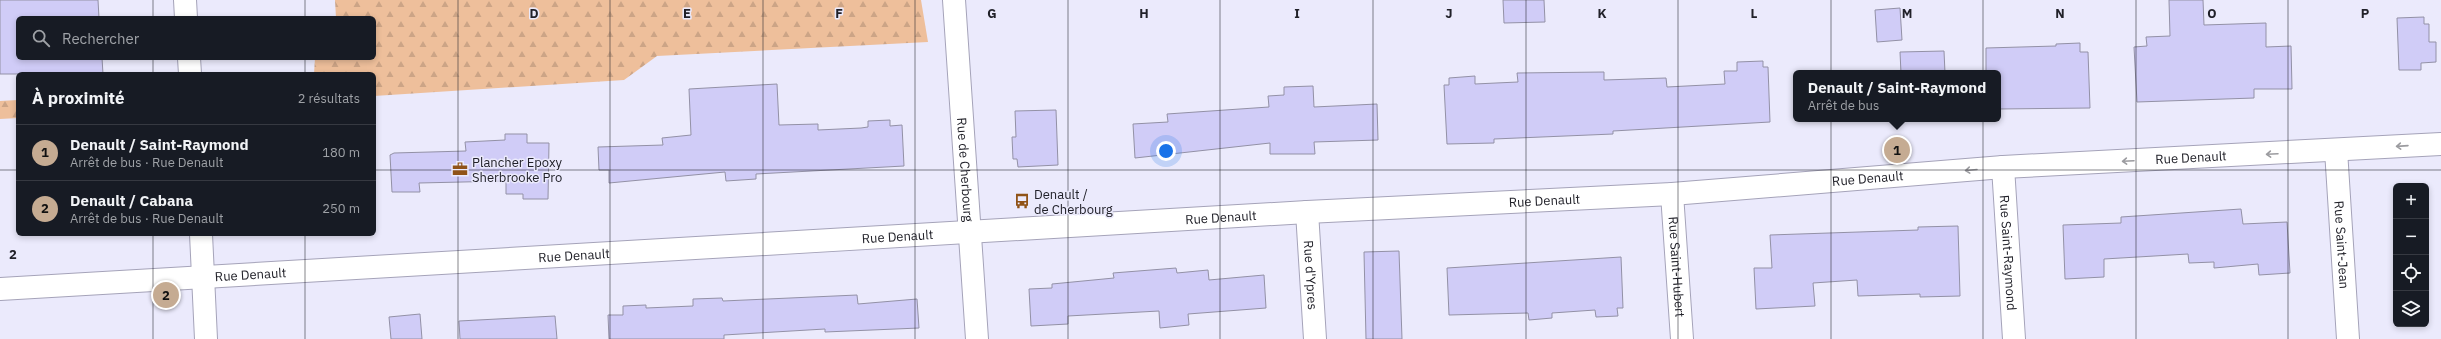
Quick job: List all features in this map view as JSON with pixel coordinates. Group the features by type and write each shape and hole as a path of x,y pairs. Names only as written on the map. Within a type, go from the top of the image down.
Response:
{"street":[{"path":"185,0 186,16"},
{"name":"Rue de Cherbourg","path":"954,0 972,233 977,339"},
{"path":"189,60 190,72"},
{"name":"Rue Denault","path":"0,289 972,233 1307,212 1672,194 2003,167 2441,144"},
{"name":"Rue Saint-Jean","path":"2336,150 2348,339"},
{"name":"Rue Saint-Raymond","path":"2003,167 2014,339"},
{"name":"Rue Saint-Hubert","path":"1672,194 1682,339"},
{"name":"Rue d'Ypres","path":"1307,212 1315,339"},
{"path":"200,236 206,339"}],"green space":[{"path":"335,0 921,0 928,42 657,56 624,80 376,96 376,72 314,72 315,60 376,60 376,16 336,16"},
{"path":"16,100 16,118 0,119 0,101"}],"building":[{"path":"0,0 98,0 99,16 16,16 16,60 102,60 103,72 16,72 16,74 0,74"},
{"path":"1503,0 1544,0 1545,22 1504,23"},
{"path":"2169,0 2203,0 2204,25 2266,23 2266,47 2291,46 2292,89 2254,89 2254,98 2137,102 2134,47 2147,46 2146,37 2170,36"},
{"path":"1900,8 1902,40 1877,42 1875,10"},
{"path":"2424,17 2424,24 2429,24 2429,42 2436,42 2436,62 2421,63 2421,70 2399,70 2397,18"},
{"path":"2080,43 2080,52 2088,52 2090,108 2001,109 2001,70 1986,70 1986,48 2056,46 2056,44"},
{"path":"1944,51 1945,70 1901,70 1900,52"},
{"path":"1763,61 1763,67 1768,67 1770,122 1613,131 1613,134 1494,139 1494,143 1447,144 1444,85 1449,85 1449,78 1475,76 1475,84 1518,82 1517,73 1604,72 1604,80 1666,78 1667,87 1725,84 1724,71 1737,71 1737,62"},
{"path":"777,84 779,125 818,124 818,130 861,128 868,127 868,121 890,120 890,126 902,125 904,166 756,174 756,179 726,181 725,172 609,183 609,170 599,170 598,147 663,145 662,138 691,135 689,89"},
{"path":"1313,86 1314,107 1377,104 1378,140 1314,142 1315,154 1270,154 1270,143 1135,158 1133,124 1168,122 1167,114 1269,107 1268,96 1284,95 1284,87"},
{"path":"1056,110 1058,165 1018,167 1017,159 1013,159 1012,137 1016,137 1015,111"},
{"path":"505,134 527,134 527,143 549,143 548,199 523,199 523,194 506,194 506,181 419,183 420,192 392,192 390,155 394,153 466,151 465,142 505,140"},
{"path":"2241,209 2243,224 2287,222 2290,273 2259,275 2258,264 2214,268 2214,262 2189,263 2188,254 2104,259 2104,277 2065,279 2063,225 2121,223 2121,217"},
{"path":"1958,226 1960,296 1920,297 1920,294 1858,296 1857,280 1813,283 1815,306 1756,309 1754,268 1772,268 1770,235 1918,230 1918,227"},
{"path":"1399,251 1402,339 1366,339 1364,252"},
{"path":"1621,257 1623,308 1617,308 1618,316 1596,317 1595,310 1552,313 1552,318 1529,320 1528,313 1449,315 1447,268"},
{"path":"1176,268 1177,273 1208,270 1209,280 1264,275 1266,308 1188,314 1189,325 1160,328 1159,311 1068,316 1068,324 1031,326 1029,289 1052,288 1052,284 1114,278 1113,273"},
{"path":"857,295 858,304 917,299 919,328 825,332 825,329 724,335 724,339 609,339 608,315 623,315 623,306 646,305 646,308 693,306 693,299 722,298 723,301"},
{"path":"420,314 422,339 391,339 389,317"},
{"path":"555,316 557,339 460,339 459,321"}],"place":[{"name":"Denault / Saint-Raymond","path":"1897,150"},
{"name":"Plancher Epoxy Sherbrooke Pro","path":"460,169"},
{"name":"Denault / de Cherbourg","path":"1022,201"},
{"name":"Denault / Cabana","path":"166,295"}]}
